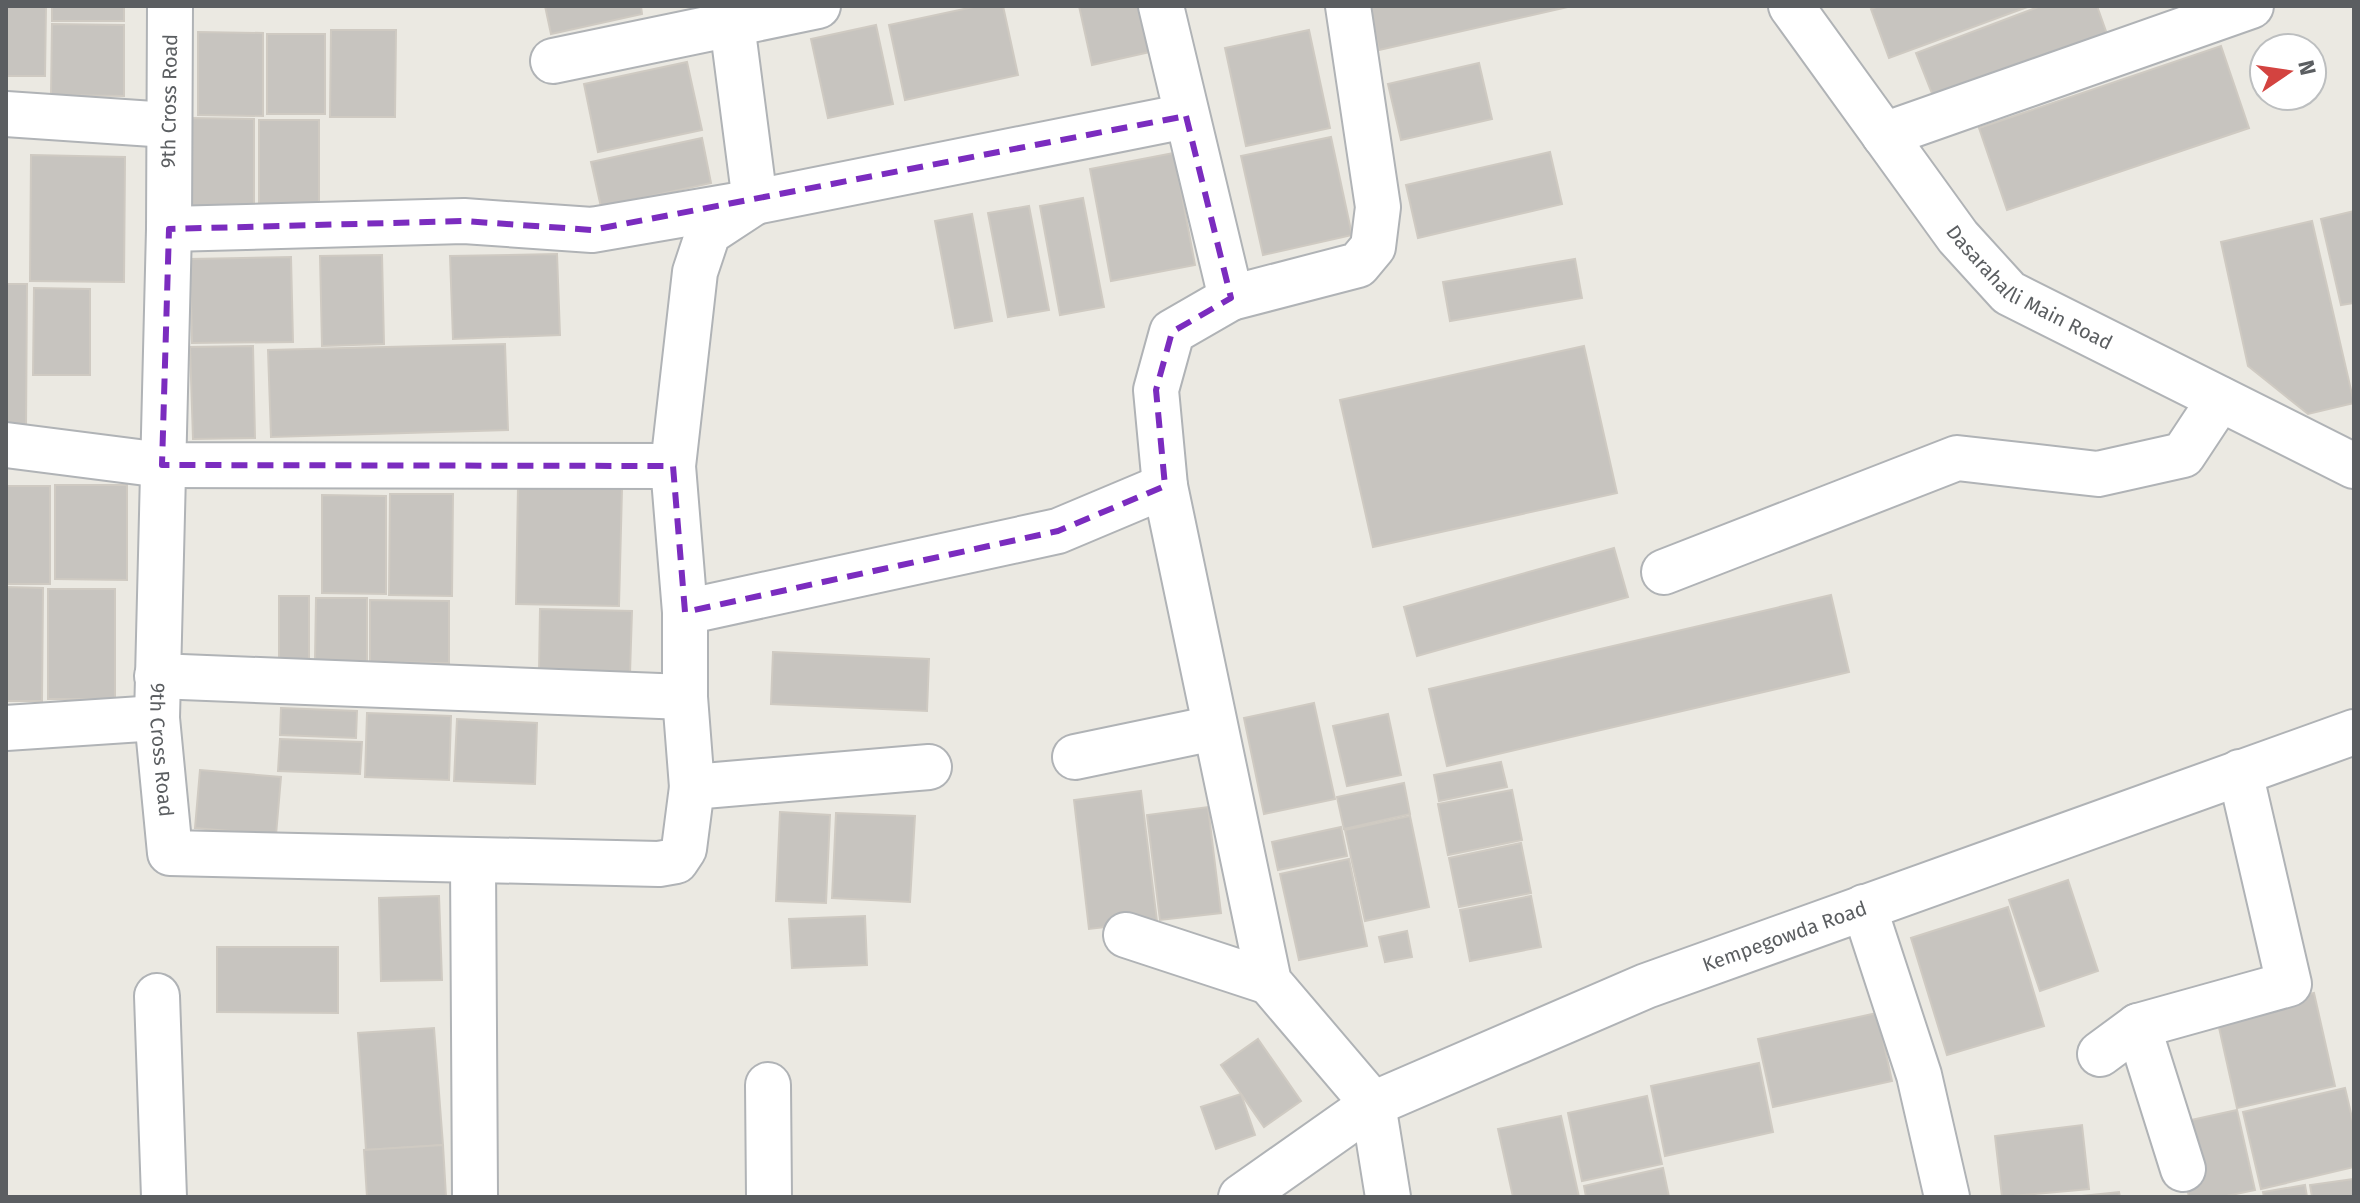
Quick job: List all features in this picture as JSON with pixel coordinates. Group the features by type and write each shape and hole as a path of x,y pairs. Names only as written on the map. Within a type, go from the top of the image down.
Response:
{"street":[{"name":"9th Cross Road","path":"170,6 169,229 157,697 170,853 473,862"},
{"path":"553,61 818,6"},
{"path":"1161,6 1231,298"},
{"path":"1348,6 1378,207 1373,247 1358,265 1231,298 1172,332 1156,390 1165,486 1269,982 1373,1104 1388,1197"},
{"name":"Dasarahalli Main Road","path":"1791,6 1958,237 2009,293 2354,466"},
{"path":"1884,135 2251,6"},
{"path":"732,24 755,202"},
{"path":"6,114 168,125"},
{"path":"169,229 464,221 592,230 755,202 1186,116"},
{"path":"475,1197 473,862 659,864 676,861 684,849 692,787 685,697 685,612 673,466 695,272 708,233 755,202"},
{"path":"1664,572 1957,458 2098,474 2183,455 2220,399"},
{"path":"6,445 162,465 673,466"},
{"path":"685,612 1058,531 1165,486"},
{"path":"6,728 157,697 685,697"},
{"path":"1075,757 1214,728"},
{"name":"Kempegowda Road","path":"1241,1197 1373,1104 1646,986 2354,732"},
{"path":"692,787 929,767"},
{"path":"2100,1054 2138,1026 2289,984 2240,772"},
{"path":"1864,907 1919,1075 1947,1197"},
{"path":"1126,935 1269,982"},
{"path":"157,996 164,1197"},
{"path":"2138,1026 2183,1169"},
{"path":"768,1085 769,1197"}],"highlighted area":[{"path":"1186,116 1231,298 1172,332 1156,390 1165,486 1058,531 685,612 673,466 162,465 169,229 464,221 592,230"}],"building":[{"path":"6,6 46,6 45,76 6,76"},
{"path":"52,6 124,6 124,21 52,21"},
{"path":"545,6 641,6 642,14 551,34"},
{"path":"978,6 1003,6 1018,75 905,100 889,25"},
{"path":"1079,6 1140,6 1150,52 1092,65"},
{"path":"1369,6 1572,6 1379,50"},
{"path":"1879,6 2030,6 1889,58 1871,9"},
{"path":"2041,6 2097,6 2108,37 1935,101 1916,53"},
{"path":"52,24 124,25 124,96 51,95"},
{"path":"876,25 893,104 828,118 811,39"},
{"path":"331,30 396,30 395,117 330,117"},
{"path":"1309,30 1330,128 1246,146 1225,48"},
{"path":"198,32 263,33 263,116 198,115"},
{"path":"267,34 325,34 325,114 267,114"},
{"path":"2221,46 2249,128 2007,210 1979,128"},
{"path":"687,62 702,130 598,152 584,84"},
{"path":"1479,63 1492,119 1401,140 1388,84"},
{"path":"189,118 254,119 254,208 188,208"},
{"path":"259,120 319,120 319,204 259,204"},
{"path":"1331,137 1352,235 1263,255 1241,156"},
{"path":"702,138 711,183 601,207 591,162"},
{"path":"1550,152 1562,204 1418,238 1406,185"},
{"path":"1174,153 1195,265 1111,281 1090,169"},
{"path":"31,155 125,157 124,282 30,281"},
{"path":"1083,198 1104,307 1060,315 1040,206"},
{"path":"1029,206 1049,310 1008,317 988,213"},
{"path":"2354,211 2354,303 2341,305 2321,219"},
{"path":"972,214 992,321 955,328 935,221"},
{"path":"2312,221 2354,403 2308,414 2248,366 2221,242"},
{"path":"557,254 560,335 453,339 450,256"},
{"path":"382,255 384,344 322,346 320,256"},
{"path":"291,257 293,342 192,343 190,259"},
{"path":"1575,259 1582,298 1450,321 1443,282"},
{"path":"6,284 27,284 26,430 6,430"},
{"path":"34,288 90,289 90,375 33,375"},
{"path":"505,344 508,430 271,437 268,350"},
{"path":"253,346 255,438 193,439 190,347"},
{"path":"1584,346 1617,493 1373,547 1340,400"},
{"path":"55,485 127,485 127,580 55,579"},
{"path":"6,486 50,486 50,584 6,584"},
{"path":"518,487 622,489 619,606 516,604"},
{"path":"390,494 453,494 452,596 389,595"},
{"path":"322,495 386,496 386,594 322,593"},
{"path":"1614,548 1628,597 1417,656 1404,607"},
{"path":"6,587 43,588 42,701 6,701"},
{"path":"48,589 115,589 115,699 48,699"},
{"path":"1831,595 1849,672 1447,766 1429,689"},
{"path":"279,596 309,596 309,661 279,661"},
{"path":"316,598 367,598 367,662 315,661"},
{"path":"370,600 449,601 449,663 370,662"},
{"path":"540,609 632,611 630,674 539,672"},
{"path":"773,652 929,659 927,711 771,704"},
{"path":"1314,703 1335,799 1264,814 1244,718"},
{"path":"281,708 357,711 356,738 280,735"},
{"path":"367,713 451,716 449,780 365,777"},
{"path":"1388,714 1401,775 1347,786 1333,726"},
{"path":"457,719 537,723 535,784 454,781"},
{"path":"280,739 362,742 360,774 278,771"},
{"path":"1501,762 1507,787 1439,801 1434,775"},
{"path":"200,770 281,777 276,835 195,828"},
{"path":"1404,783 1410,814 1344,829 1337,797"},
{"path":"1512,790 1522,840 1448,855 1438,804"},
{"path":"1141,791 1157,921 1089,929 1074,800"},
{"path":"1208,807 1221,913 1160,920 1147,815"},
{"path":"780,812 830,815 826,903 776,901"},
{"path":"836,813 915,816 910,902 832,898"},
{"path":"1410,816 1429,907 1365,921 1345,830"},
{"path":"1341,827 1347,856 1278,870 1272,842"},
{"path":"1521,843 1531,893 1459,907 1449,858"},
{"path":"1349,859 1367,946 1299,960 1280,874"},
{"path":"2068,880 2098,971 2040,991 2009,900"},
{"path":"439,896 442,980 381,981 379,898"},
{"path":"1531,896 1541,947 1470,961 1460,910"},
{"path":"2008,907 2044,1026 1947,1055 1911,938"},
{"path":"865,916 867,965 792,968 789,919"},
{"path":"1407,931 1412,957 1385,962 1379,937"},
{"path":"217,947 338,947 338,1013 217,1012"},
{"path":"2314,993 2335,1086 2237,1108 2216,1014"},
{"path":"1877,1013 1892,1081 1773,1107 1758,1039"},
{"path":"434,1028 443,1145 366,1150 358,1033"},
{"path":"1258,1039 1301,1101 1264,1127 1221,1065"},
{"path":"1759,1063 1773,1132 1665,1156 1651,1086"},
{"path":"2345,1088 2354,1126 2354,1167 2261,1189 2243,1112"},
{"path":"1241,1094 1255,1135 1216,1149 1201,1107"},
{"path":"1647,1096 1662,1164 1582,1181 1568,1113"},
{"path":"2237,1110 2255,1190 2222,1197 2189,1197 2173,1124"},
{"path":"1561,1116 1579,1197 1513,1197 1498,1129"},
{"path":"2082,1125 2089,1189 2002,1197 1995,1136"},
{"path":"443,1145 446,1197 367,1197 364,1150"},
{"path":"1663,1168 1669,1197 1586,1197 1584,1186"},
{"path":"2354,1179 2354,1197 2312,1197 2310,1185"},
{"path":"2305,1185 2307,1197 2264,1197 2263,1192"},
{"path":"2119,1192 2120,1197 2072,1197"}]}
